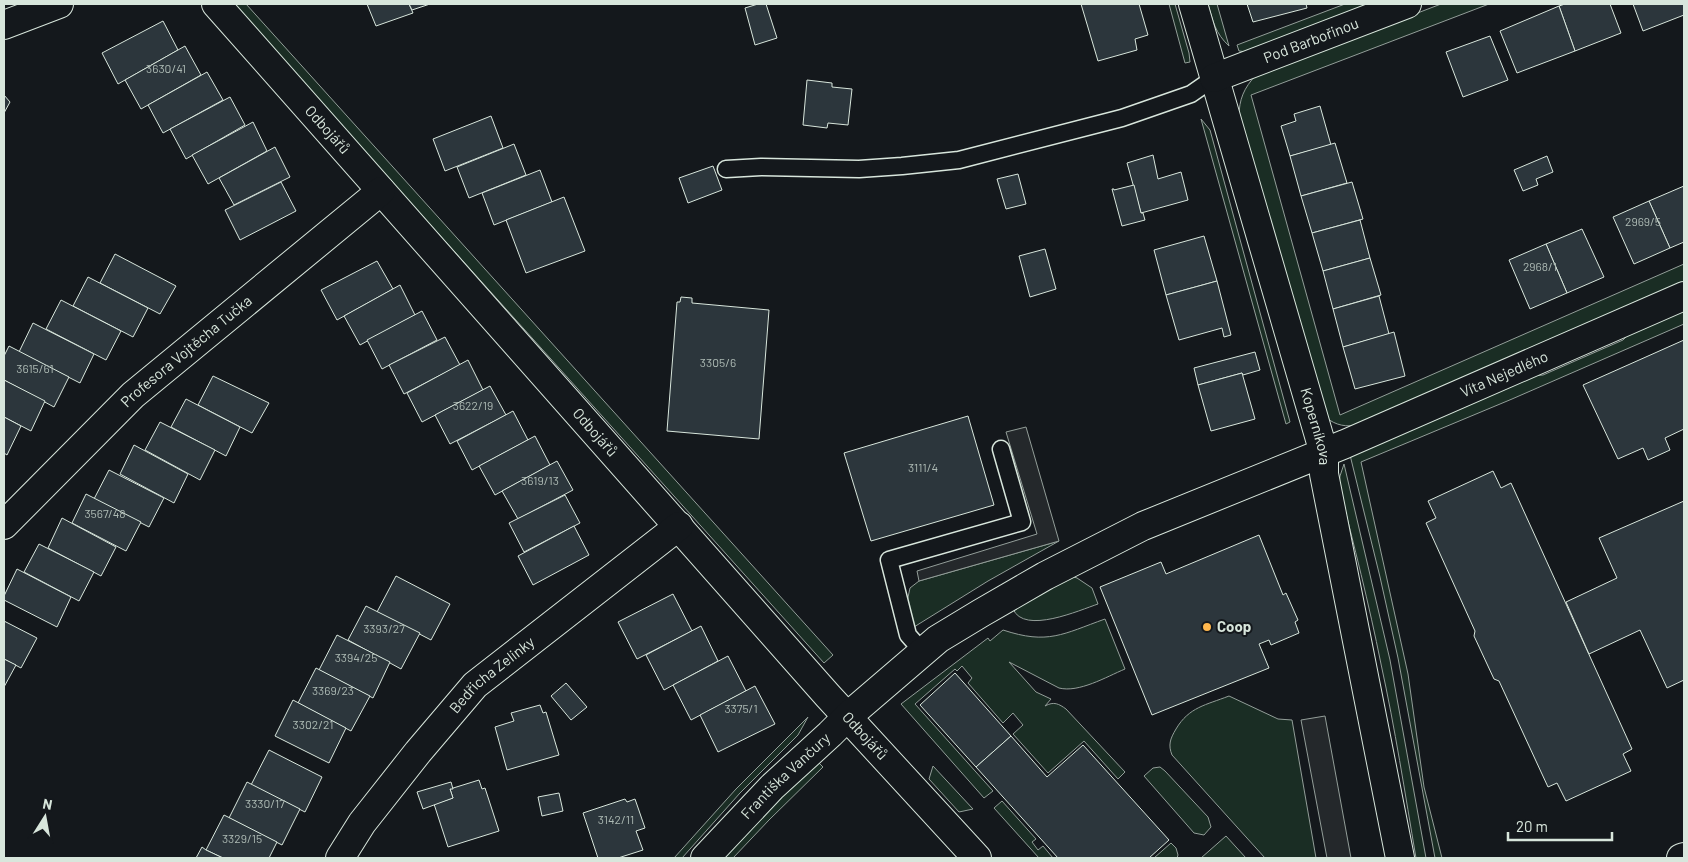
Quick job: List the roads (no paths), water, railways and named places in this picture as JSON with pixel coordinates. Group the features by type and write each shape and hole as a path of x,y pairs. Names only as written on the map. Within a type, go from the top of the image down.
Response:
{"street":[{"path":"4,25 59,4"},
{"name":"Odbojářů","path":"216,4 847,717 977,858"},
{"name":"Koperníkova","path":"1193,4 1324,453 1324,474 1400,858"},
{"name":"Pod Barbořinou","path":"1214,78 1407,4"},
{"name":"Profesora Vojtěcha Tučka","path":"4,525 133,395 381,191"},
{"name":"Víta Nejedlého","path":"930,646 981,612 1045,576 1143,526 1324,453 1684,296"},
{"name":"Bedřicha Zelinky","path":"340,858 368,815 475,685 679,526"},
{"name":"Františka Vančury","path":"705,858 772,787 847,717 930,646"},
{"path":"1680,858 1684,856"}],"lane":[{"path":"726,169 761,167 859,169 958,160 1122,118 1191,94 1214,78"},
{"path":"930,646 908,635 889,560 1022,522 1001,449"}],"place":[{"name":"Coop","path":"1207,627"}]}
